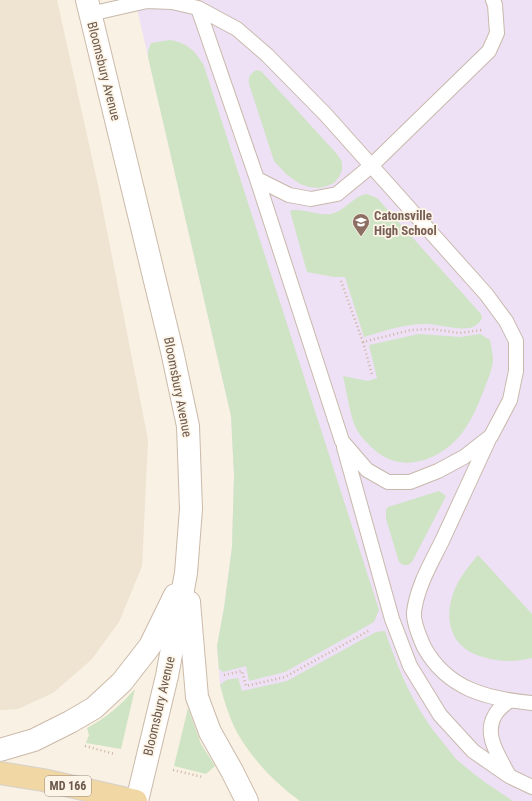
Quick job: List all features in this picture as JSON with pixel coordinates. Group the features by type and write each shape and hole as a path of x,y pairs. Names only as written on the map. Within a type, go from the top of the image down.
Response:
{"main road":[{"name":"Bloomsbury Avenue","path":"89,7 172,351 188,426 191,509 186,573 167,676 137,801"},
{"path":"186,573 197,697 210,732 247,801"},
{"path":"0,750 34,740 70,722 94,708 122,682 150,646 186,573"},
{"name":"MD 166","path":"0,773 43,780 137,801"}],"lane":[{"path":"257,179 289,195 311,200 337,194 371,166 489,51 498,33 495,5 493,0"},
{"path":"89,7 147,1 173,1 198,8 237,29 267,55 326,114 486,294 508,326 516,341 516,371 510,400 491,436 432,561 418,594 414,614 419,638 431,658 448,677 477,693 509,701 532,703"},
{"path":"198,8 257,179 342,441 392,619 410,666 440,715 473,751 509,776 532,787"},
{"path":"342,441 367,470 388,482 410,482 438,471 464,457 491,436"},
{"path":"509,701 496,713 490,725 492,743 509,776"}],"path":[{"path":"340,281 363,342 372,374"},
{"path":"363,342 411,330 432,329 459,333 508,326"},
{"path":"195,681 242,671 246,686 285,677 392,619"},
{"path":"81,745 115,754"},
{"path":"173,770 209,779"}],"shaded area":[{"path":"0,0 57,0 98,185 148,440 142,566 119,622 91,660 53,693 18,709 0,710"},
{"name":"Catonsville High School","path":"135,0 532,0 532,801 310,801 234,723 220,685 217,646 224,608 232,547 234,475 231,416"}],"green space":[{"path":"170,40 186,45 190,48 204,66 379,610 374,622 285,672 249,681 246,666 223,672 219,669 217,646 224,608 232,547 234,475 231,416 148,57 148,51 151,43"},
{"path":"256,70 261,71 337,154 342,162 342,170 334,183 319,188 300,184 286,174 274,161 249,84 250,76"},
{"path":"367,194 377,198 481,314 482,319 478,324 471,328 452,328 431,324 418,324 394,328 364,337 345,277 334,277 307,272 290,211 299,210 321,214 331,214 341,210 362,195"},
{"path":"419,334 460,337 480,334 490,340 493,361 489,378 475,411 466,428 454,442 444,450 422,460 410,463 399,462 388,459 377,452 359,433 351,414 343,376 368,381 377,378 369,345"},
{"path":"439,491 446,496 412,562 408,565 403,565 399,562 386,519 386,510 388,507"},
{"path":"478,555 532,614 532,658 508,661 483,657 464,648 453,633 449,615 453,594 460,578"},
{"path":"385,631 408,688 431,727 456,759 513,801 300,801 269,775 250,753 235,729 220,685 226,680 238,678 242,691 287,681 376,632"},
{"path":"135,689 121,749 86,743 89,735 87,728 113,711"},
{"path":"188,708 201,744 215,766 206,774 174,766"}],"place":[{"name":"Catonsville High School","path":"361,237"}]}
